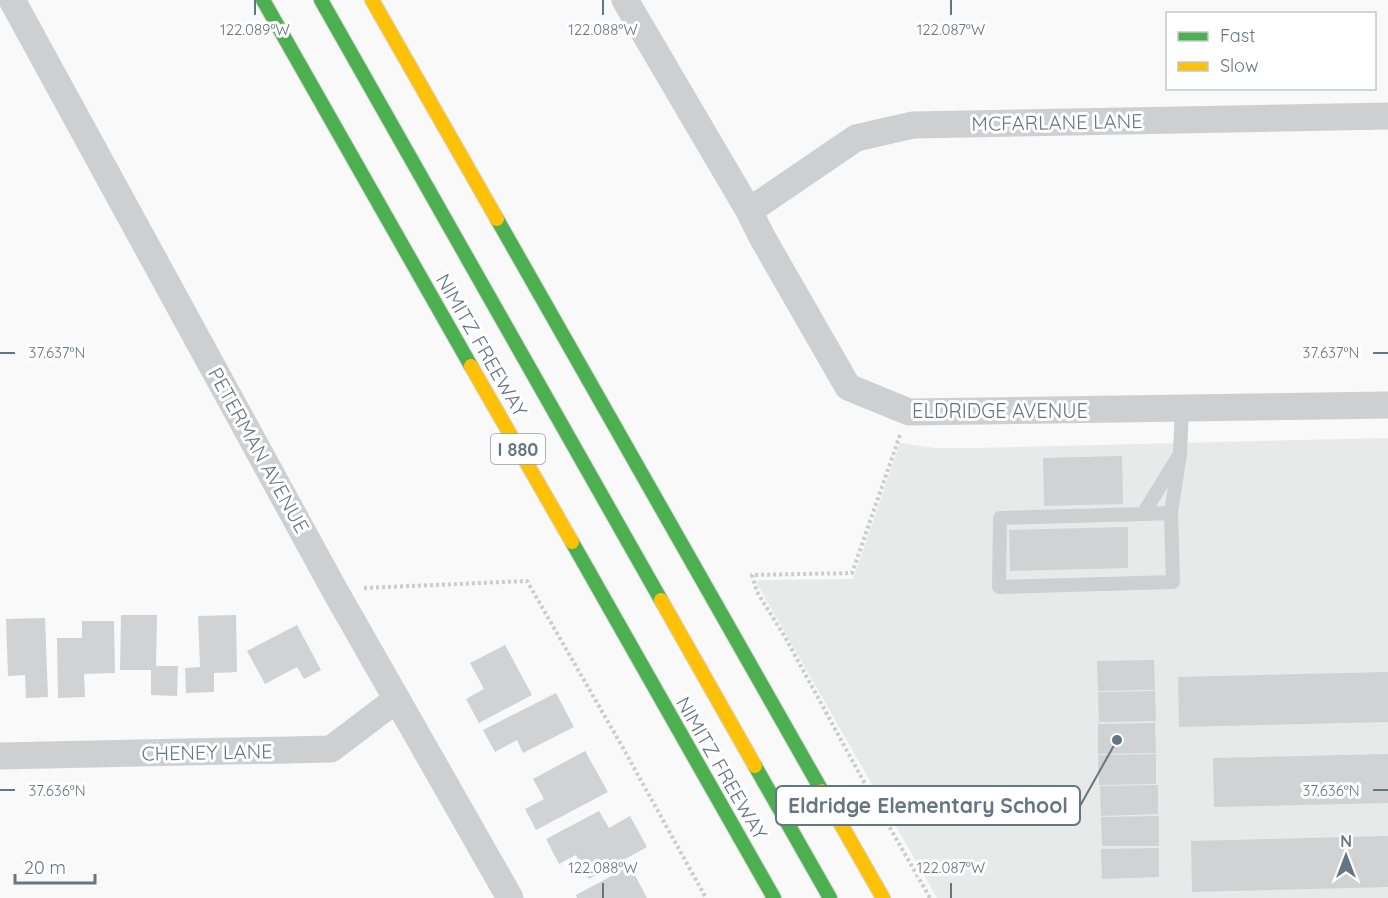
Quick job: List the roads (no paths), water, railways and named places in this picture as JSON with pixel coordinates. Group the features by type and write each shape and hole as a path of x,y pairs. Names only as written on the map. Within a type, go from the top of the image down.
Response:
{"highway":[{"name":"NIMITZ FREEWAY","path":"263,0 774,898"},
{"name":"I 880","path":"321,0 830,898"},
{"path":"372,0 883,898"}],"street":[{"name":"PETERMAN AVENUE","path":"12,0 334,589 510,898"},
{"name":"ELDRIDGE AVENUE","path":"625,0 749,211 848,387 909,412 1388,405"},
{"name":"MCFARLANE LANE","path":"749,211 856,138 914,125 1388,116"},
{"name":"CHENEY LANE","path":"0,756 331,749 397,699"}],"lane":[{"path":"1171,513 1000,518 999,587 1173,582 1171,513 1180,454 1182,408"},
{"path":"1143,514 1180,454"}],"place":[{"name":"Eldridge Elementary School","path":"1117,740"}]}
